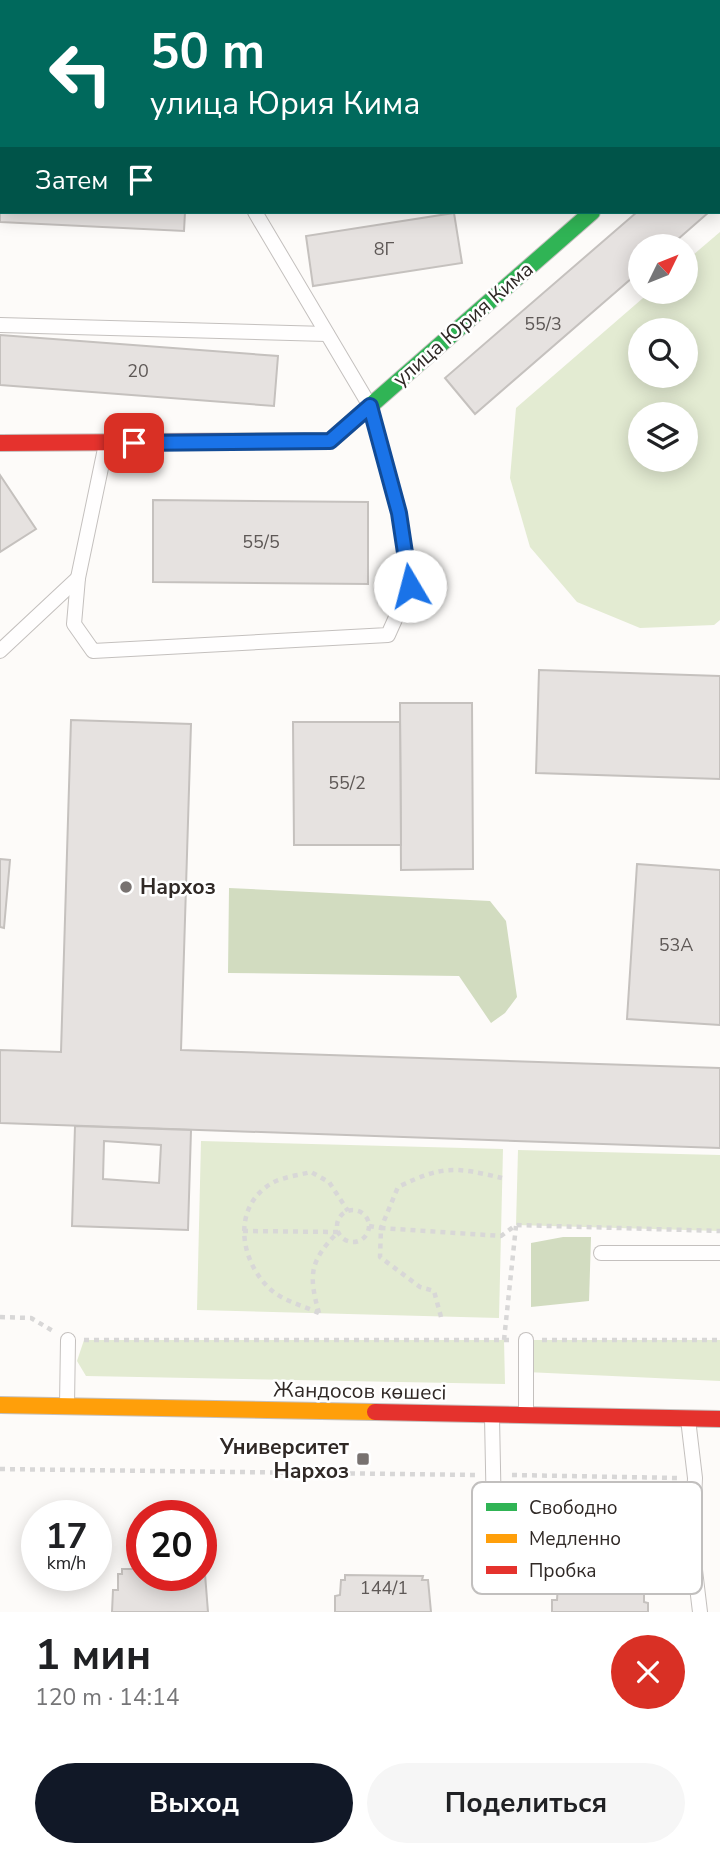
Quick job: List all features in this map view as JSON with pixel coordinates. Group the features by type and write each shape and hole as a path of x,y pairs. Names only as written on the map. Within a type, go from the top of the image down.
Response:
{"main road":[{"name":"улица Юрия Кима","path":"0,443 330,441 590,214"},
{"name":"Жандосов көшесі","path":"0,1405 720,1419"}],"lane":[{"path":"107,443 78,578 74,624 93,651 388,635 410,586 399,513 370,406 256,214"},
{"path":"0,325 327,334"},
{"path":"0,651 78,578"},
{"path":"601,1253 720,1253"},
{"path":"67,1406 68,1340"},
{"path":"526,1340 526,1415"},
{"path":"492,1414 495,1482"},
{"path":"688,1418 695,1482"},
{"path":"698,1594 700,1612"}],"path":[{"path":"441,1317 434,1291 420,1287 380,1257 381,1228 398,1187 430,1171 461,1168 502,1178"},
{"path":"243,1231 338,1232 346,1240 356,1241 365,1236 369,1226 363,1213 348,1211 329,1182 311,1172 274,1182 251,1203 242,1222 243,1231 248,1254 271,1289 319,1313 311,1285 312,1268 338,1232 338,1222 348,1211"},
{"path":"504,1340 516,1225"},
{"path":"369,1226 501,1236 516,1225 720,1231"},
{"path":"0,1317 31,1318 68,1340 720,1340"},
{"path":"0,1469 695,1478"}],"green space":[{"path":"720,232 720,620 714,625 640,628 577,602 530,547 510,478 516,408 636,304 698,304 698,251"},
{"path":"229,888 490,901 506,921 517,997 505,1013 491,1023 459,976 228,973"},
{"path":"201,1141 503,1149 499,1318 197,1310"},
{"path":"518,1150 720,1155 720,1231 516,1225"},
{"path":"563,1237 591,1237 589,1301 531,1307 531,1243"},
{"path":"84,1340 504,1340 505,1384 86,1376 77,1361"},
{"path":"526,1340 720,1340 720,1381 526,1372"}],"building":[{"path":"0,214 185,214 184,231 0,222"},
{"path":"454,214 462,263 313,286 306,236"},
{"path":"635,214 707,214 684,234 628,234 628,281 475,414 445,378"},
{"path":"0,335 278,356 274,406 0,385"},
{"path":"0,475 36,529 0,552"},
{"path":"153,500 368,502 368,584 153,582"},
{"path":"539,670 720,676 720,779 536,773"},
{"path":"400,703 472,703 473,869 401,870"},
{"name":"Нархоз","path":"71,720 191,724 181,1050 720,1068 720,1148 0,1123 0,1050 61,1052"},
{"path":"293,722 400,722 401,845 294,845"},
{"path":"0,859 10,860 4,928 0,927"},
{"path":"637,864 720,870 720,1025 627,1019"},
{"path":"75,1126 191,1130 188,1230 72,1226","holes":["104,1141 161,1145 159,1183 103,1179"]},
{"path":"122,1569 126,1569 126,1591 206,1591 208,1612 112,1612 113,1590 118,1590 118,1574 122,1574"},
{"path":"345,1575 423,1576 422,1580 428,1580 431,1612 335,1612 335,1596 340,1595 341,1580 345,1580"},
{"path":"557,1594 644,1594 648,1612 552,1612 552,1600 557,1600"}],"traffic: fast":[{"path":"305,441 330,441 590,214"}],"traffic: slow":[{"path":"0,1405 375,1412"}],"traffic: jam":[{"path":"0,443 305,441"},
{"path":"375,1412 720,1419"}],"place":[{"name":"Нархоз","path":"126,887"},
{"name":"Университет Нархоз","path":"363,1459"}],"route":[{"path":"134,443 330,441 370,406 399,513 410,586"}]}
